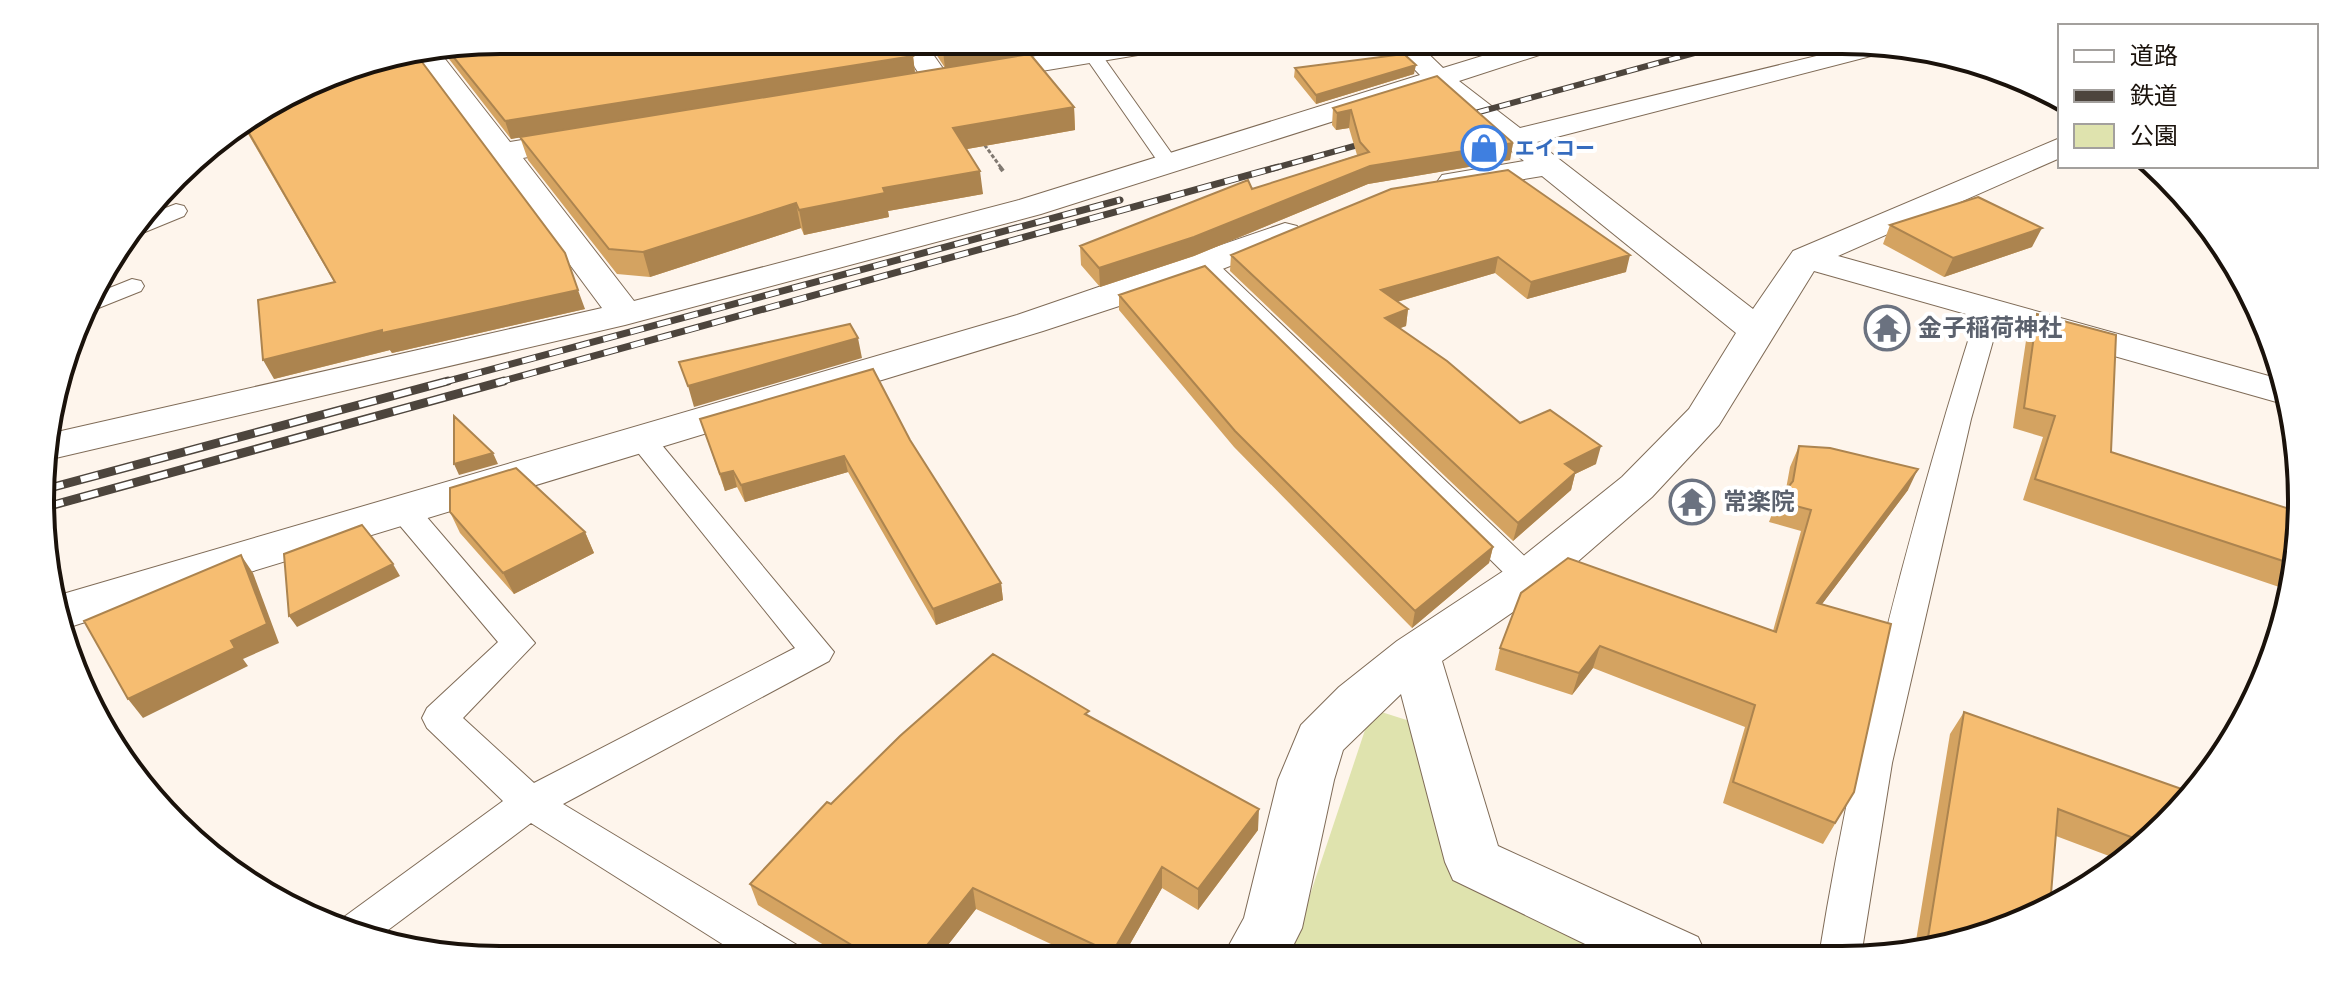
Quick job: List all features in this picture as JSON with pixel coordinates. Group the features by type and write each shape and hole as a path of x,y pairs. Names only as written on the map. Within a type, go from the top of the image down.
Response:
{"street":[{"path":"919,54 937,80"},
{"path":"907,85 1066,54"},
{"path":"1413,54 1546,166 1756,330"},
{"path":"58,445 625,314 1030,207 1514,54"},
{"path":"1516,138 1856,54"},
{"path":"432,60 625,314"},
{"path":"501,153 611,134"},
{"path":"1261,946 1272,928 1306,780 1320,740 1357,701 1415,654 1528,578 1637,487 1705,416 1756,330 1805,258 2058,148"},
{"path":"1425,186 1546,166"},
{"path":"68,610 402,508 1059,315 1207,266 1308,224"},
{"path":"1805,258 2274,389"},
{"path":"1415,654 1474,862 1653,946"}],"lane":[{"path":"1083,54 1170,165"},
{"path":"152,221 176,211"},
{"path":"1207,266 1528,578"},
{"path":"102,300 132,286"},
{"path":"1842,946 1873,763 1957,419 1990,309"},
{"path":"364,924 530,803 817,652 641,438"},
{"path":"402,508 518,643 440,718 530,803 761,946"}],"path":[{"path":"937,80 1030,207"}],"green space":[{"path":"1372,709 1416,723 1453,879 1598,946 1293,946"}],"building":[{"path":"500,54 913,56 505,121 453,57"},
{"path":"1030,54 1074,107 953,128 980,171 883,188 885,193 799,210 796,203 643,252 609,249 520,137"},
{"path":"1404,54 1416,65 1316,95 1295,68"},
{"path":"422,62 565,253 578,290 382,333 382,330 263,360 258,300 335,282 248,132 329,88 385,69"},
{"path":"1437,76 1513,143 1370,166 1194,237 1099,268 1080,246 1248,180 1252,189 1369,152 1360,142 1351,110 1337,113 1333,108"},
{"path":"1508,170 1630,255 1531,282 1498,257 1381,290 1408,309 1385,318 1447,361 1520,423 1550,410 1601,446 1565,464 1576,472 1518,523 1231,255 1391,189"},
{"path":"1978,197 2042,228 1953,258 1890,225"},
{"path":"1205,266 1493,547 1415,611 1235,431 1119,295"},
{"path":"2037,314 2116,335 2111,452 2288,508 2283,561 2035,479 2055,416 2024,408"},
{"path":"850,324 858,338 688,386 679,362"},
{"path":"873,369 910,440 1001,583 933,609 844,456 741,485 733,471 720,474 700,419"},
{"path":"454,416 493,453 454,464"},
{"path":"1799,446 1830,448 1918,469 1817,603 1891,624 1854,792 1835,823 1733,782 1755,705 1600,646 1579,673 1500,648 1521,593 1568,558 1776,632 1811,510 1777,501 1793,481"},
{"path":"516,468 585,532 503,573 450,512 450,488"},
{"path":"362,525 393,564 289,616 284,554"},
{"path":"241,555 267,624 231,641 235,648 128,699 84,621"},
{"path":"993,654 1089,711 1085,714 1259,809 1198,889 1162,867 1116,946 1097,946 973,888 926,946 853,946 750,884 827,802 831,804 900,736"},
{"path":"1964,712 2181,789 2133,838 2058,809 2051,894 1985,922 1928,937"}],"railway":[{"path":"1457,118 1691,54"},
{"path":"1271,169 1376,140"},
{"path":"496,383 1278,167"},
{"path":"441,383 1120,200"},
{"path":"54,487 448,381"},
{"path":"54,505 504,381"}],"place":[{"name":"エイコー","path":"1484,148"},
{"name":"金子稲荷神社","path":"1887,328"},
{"name":"常楽院","path":"1692,502"}]}
